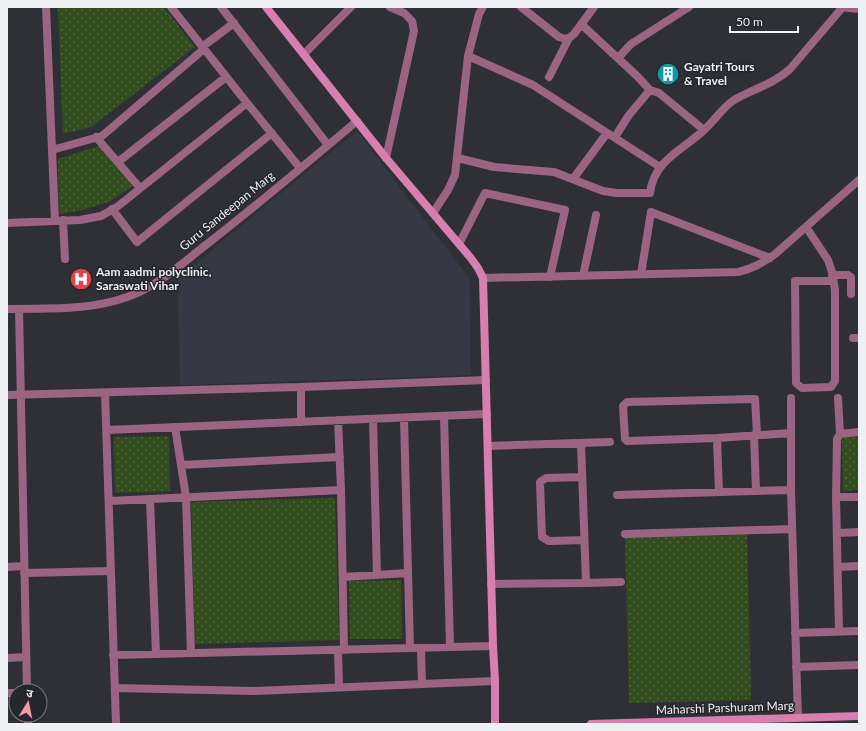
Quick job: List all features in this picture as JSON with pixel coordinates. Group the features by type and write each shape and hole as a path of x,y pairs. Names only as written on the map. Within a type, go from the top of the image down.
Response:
{"street":[{"path":"46,7 52,150 59,221 65,259"},
{"path":"171,7 300,168"},
{"path":"221,7 328,144"},
{"path":"266,7 386,158 460,244 478,268 483,278 495,724"},
{"path":"304,54 351,7"},
{"path":"386,158 414,31 412,21 404,14 390,7"},
{"path":"433,213 456,175 468,56 479,14 483,7"},
{"path":"521,7 559,37 565,39 569,38"},
{"path":"549,76 569,38 594,7"},
{"path":"618,58 631,44 689,7"},
{"path":"458,158 494,166 548,171 603,191 617,193 650,193 653,179 660,167 667,159 704,130 722,110 730,104 781,77 790,69 841,7 859,8"},
{"path":"52,150 102,136 234,23"},
{"path":"581,24 650,90 659,93 704,130"},
{"path":"468,56 527,82 660,167"},
{"path":"118,162 226,77"},
{"path":"615,137 628,115 650,90"},
{"path":"7,223 80,220 101,216 140,188 247,103"},
{"name":"Guru Sandeepan Marg","path":"7,309 87,307 126,298 145,290 224,231 357,121"},
{"path":"112,209 136,242 272,133"},
{"path":"573,179 607,133"},
{"path":"96,137 140,188"},
{"path":"483,278 738,272 760,265 770,258 859,180"},
{"path":"460,244 485,193 565,210 550,276"},
{"path":"641,274 651,212 770,258"},
{"path":"583,276 596,215"},
{"path":"806,227 828,260 833,278 835,290 835,381 832,387 802,388 796,383 795,281 833,278 848,275 851,277 851,294"},
{"path":"19,309 27,683"},
{"path":"7,395 301,387 486,380"},
{"path":"301,387 302,422"},
{"path":"105,392 116,724"},
{"path":"791,398 791,490 798,718"},
{"path":"838,398 840,434 837,439 836,497 839,631"},
{"path":"756,491 755,435 755,399 627,402 623,406 625,439 627,441 717,438 755,435 791,433"},
{"path":"107,430 487,414"},
{"path":"444,416 450,647"},
{"path":"404,418 410,648"},
{"path":"373,419 377,575"},
{"path":"338,420 343,577 339,687"},
{"path":"176,427 186,498 191,654"},
{"path":"840,434 859,432"},
{"path":"717,438 719,492"},
{"path":"488,446 610,442"},
{"path":"581,443 586,583"},
{"path":"181,465 340,457"},
{"path":"582,477 546,478 540,482 540,490 542,537 549,541 584,540"},
{"path":"109,501 341,490"},
{"path":"617,495 791,490"},
{"path":"836,497 859,497"},
{"path":"150,499 156,654"},
{"path":"625,534 792,529"},
{"path":"837,533 859,532"},
{"path":"838,567 859,566"},
{"path":"7,567 24,569 110,571"},
{"path":"343,577 408,573"},
{"path":"491,584 621,582"},
{"path":"795,633 859,631"},
{"path":"113,655 493,646"},
{"path":"421,648 422,684"},
{"path":"7,658 26,657"},
{"path":"796,666 859,665"},
{"path":"115,688 255,691 495,681"},
{"name":"Maharshi Parshuram Marg","path":"591,724 721,722 859,716"}],"shaded area":[{"path":"357,131 469,278 471,375 180,385 178,278"}],"green space":[{"path":"58,7 164,7 195,47 91,127 63,134"},
{"path":"101,145 134,185 109,202 78,211 59,214 58,159"},
{"path":"169,436 170,491 115,493 114,437"},
{"path":"859,437 859,490 843,491 842,438"},
{"path":"335,498 339,640 195,644 191,502"},
{"path":"747,531 751,700 629,703 625,534"},
{"path":"401,580 402,639 350,639 349,581"}],"place":[{"name":"Gayatri Tours & Travel","path":"668,74"},
{"name":"Aam aadmi polyclinic, Saraswati Vihar","path":"81,279"}]}
